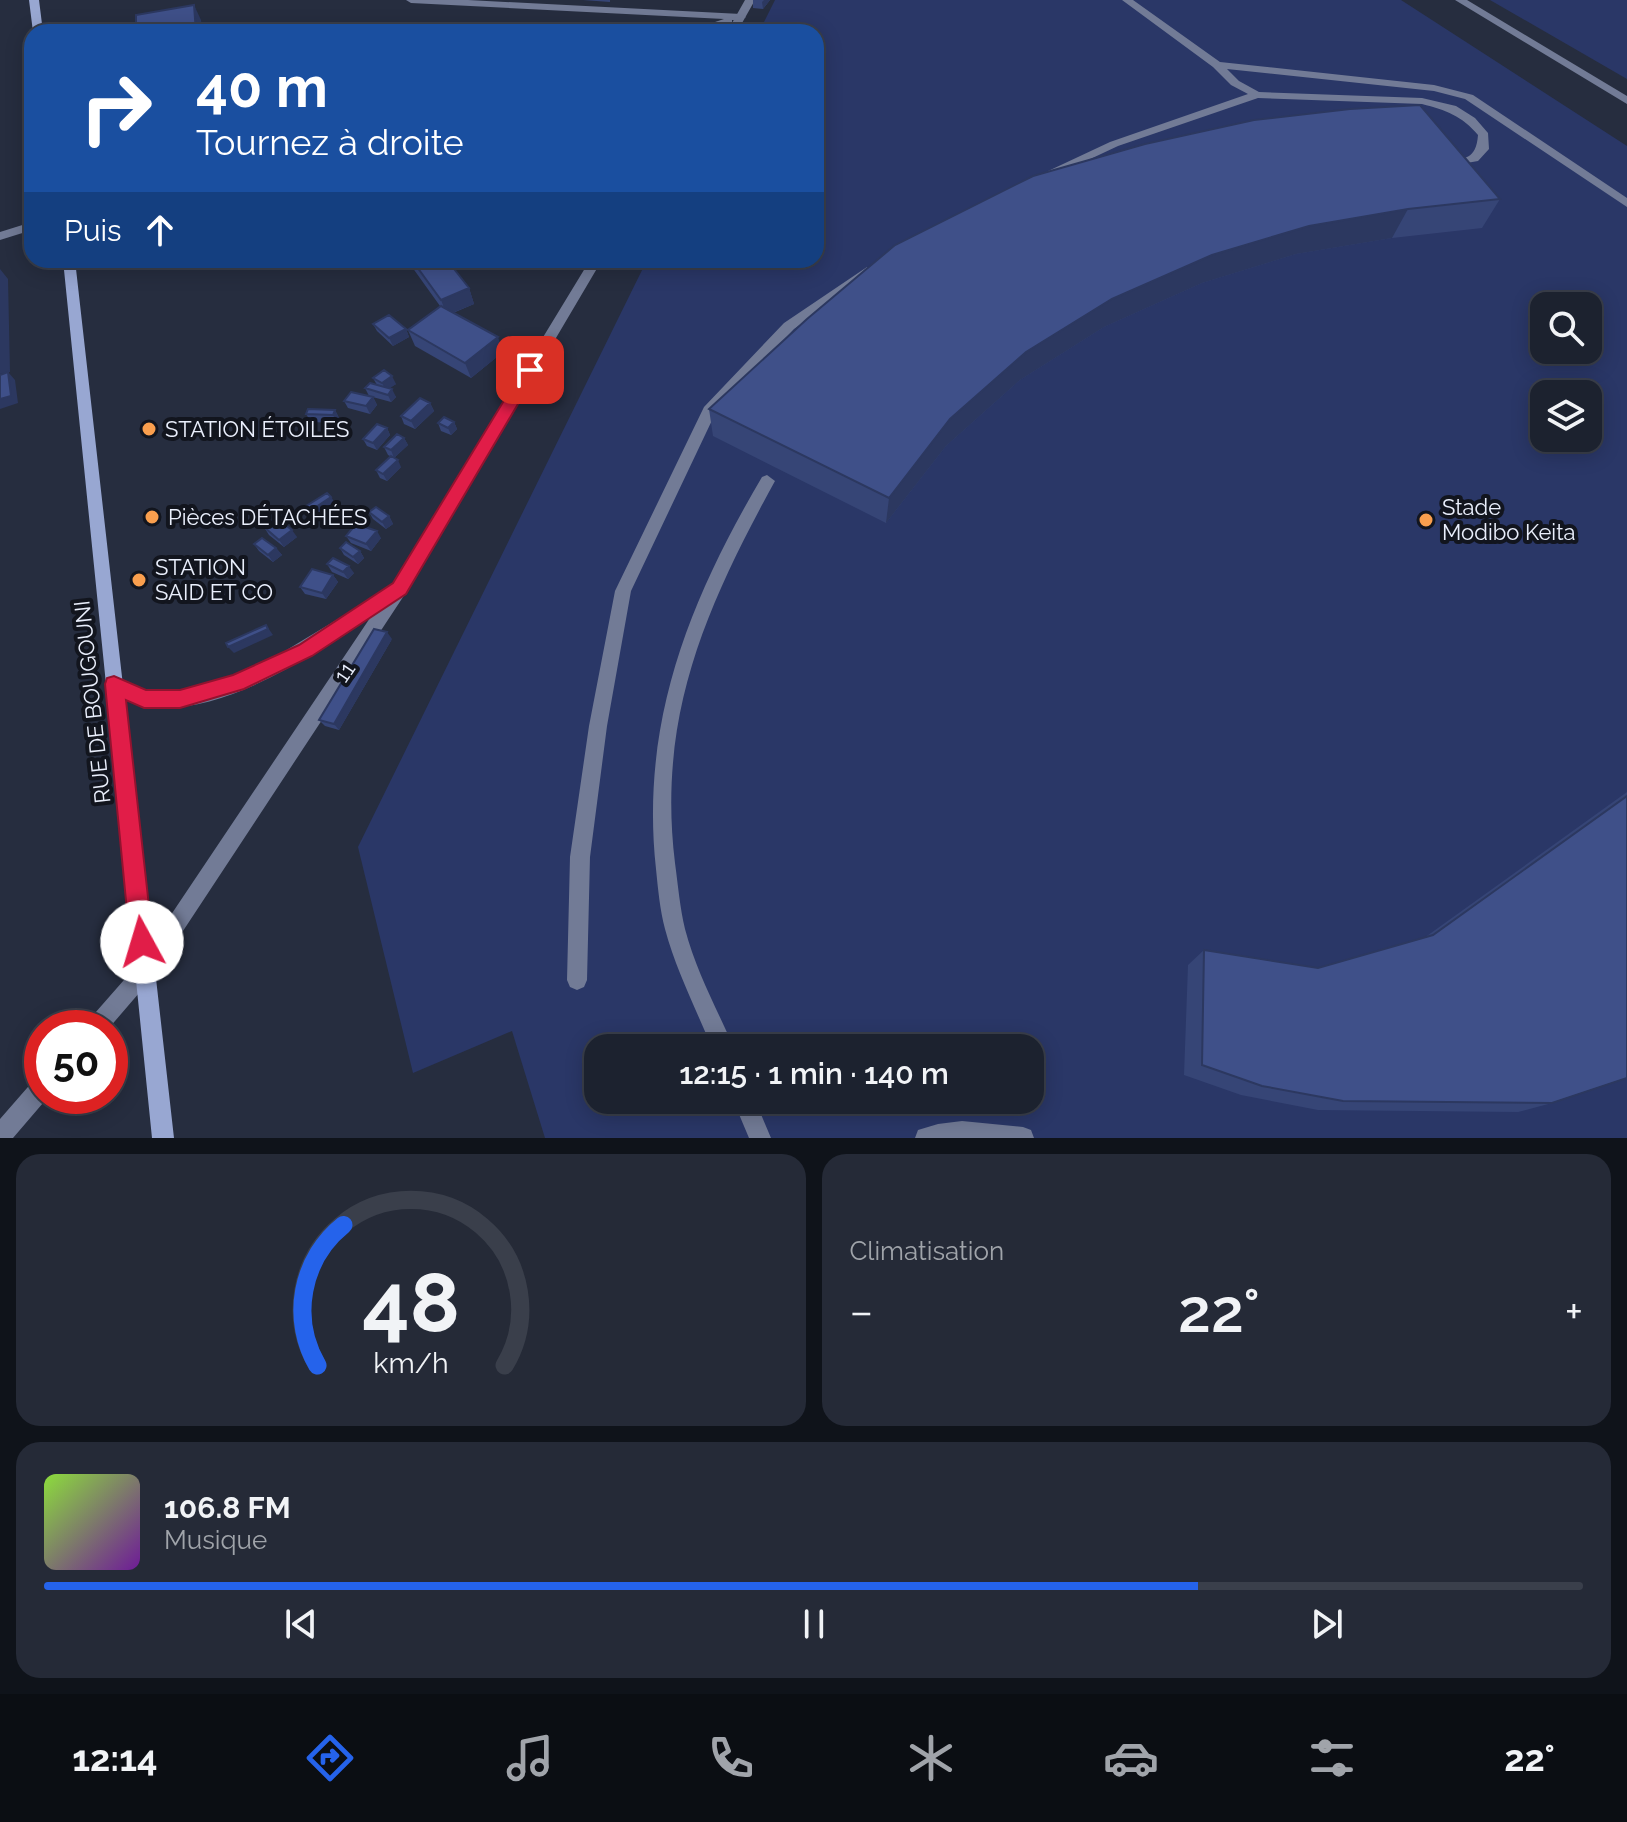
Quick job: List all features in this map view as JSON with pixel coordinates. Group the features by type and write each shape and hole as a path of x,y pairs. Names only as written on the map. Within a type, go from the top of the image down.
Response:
{"main road":[{"path":"34,0 37,24"},
{"name":"RUE DE BOUGOUNI","path":"70,268 163,1138"}],"street":[{"path":"411,0 741,17"},
{"path":"737,24 750,0"},
{"path":"1127,0 1217,65 1235,83 1257,95"},
{"path":"1460,0 1627,101"},
{"path":"717,24 741,17"},
{"path":"1217,65 1434,88 1469,97 1627,203"},
{"path":"1032,182 1114,144 1257,95 1422,101 1452,108 1471,120 1484,135 1483,149 1474,159 1433,166"},
{"path":"0,236 24,228"},
{"path":"577,980 580,857 598,726 623,591 709,411 789,326 874,266"},
{"name":"11","path":"111,1010 145,971 399,589 591,268"},
{"path":"717,1034 676,934 661,847 661,762 699,611 734,535 767,481"},
{"path":"114,684 144,699 180,699 237,682 306,651 399,589"},
{"path":"0,1136 24,1109"},
{"path":"750,1114 760,1138"},
{"path":"926,1138 941,1133 988,1132 1023,1138"}],"shaded area":[{"path":"775,0 1401,0 1627,146 1627,1138 545,1138 512,1031 413,1073 358,847 643,268 824,268 824,24 763,24"},
{"path":"1490,0 1627,0 1627,79"}],"building":[{"path":"194,5 195,24 136,24 136,15"},
{"path":"1420,105 1500,199 1408,209 1309,226 1212,255 1112,299 1026,352 950,419 889,498 709,409 807,319 895,245 1033,176 1145,144 1254,120"},
{"path":"418,268 453,268 469,288 441,300"},
{"path":"441,306 498,337 465,363 408,330"},
{"path":"389,315 406,329 389,338 373,324"},
{"path":"384,370 392,376 382,383 373,378"},
{"path":"8,372 11,396 0,399 0,375"},
{"path":"370,383 392,389 388,395 365,388"},
{"path":"351,392 373,397 366,406 344,401"},
{"path":"420,398 430,403 411,421 401,416"},
{"path":"308,409 335,410 333,415 306,414"},
{"path":"444,417 454,422 448,428 438,423"},
{"path":"377,424 387,428 373,443 363,439"},
{"path":"397,434 404,438 391,450 384,447"},
{"path":"391,456 398,460 383,474 376,470"},
{"path":"327,493 331,497 307,513 303,508"},
{"path":"376,507 389,516 382,522 369,512"},
{"path":"276,518 292,530 279,540 264,527"},
{"path":"356,524 377,531 366,544 346,536"},
{"path":"262,538 276,548 268,555 254,544"},
{"path":"346,542 360,551 353,557 340,548"},
{"path":"333,558 349,566 343,572 327,564"},
{"path":"312,569 333,575 322,593 300,587"},
{"path":"266,625 268,629 228,647 226,643"},
{"path":"374,629 387,632 334,724 319,720"},
{"path":"1627,796 1627,1078 1552,1103 1343,1101 1262,1086 1202,1065 1204,950 1318,968 1433,935"}],"place":[{"name":"STATION ÉTOILES","path":"149,429"},
{"name":"Pièces DÉTACHÉES","path":"152,517"},
{"name":"Stade Modibo Keita","path":"1426,520"},
{"name":"STATION SAID ET CO","path":"139,580"}],"route":[{"path":"142,942 114,684 144,699 180,699 237,682 306,651 399,589 530,370"}]}
